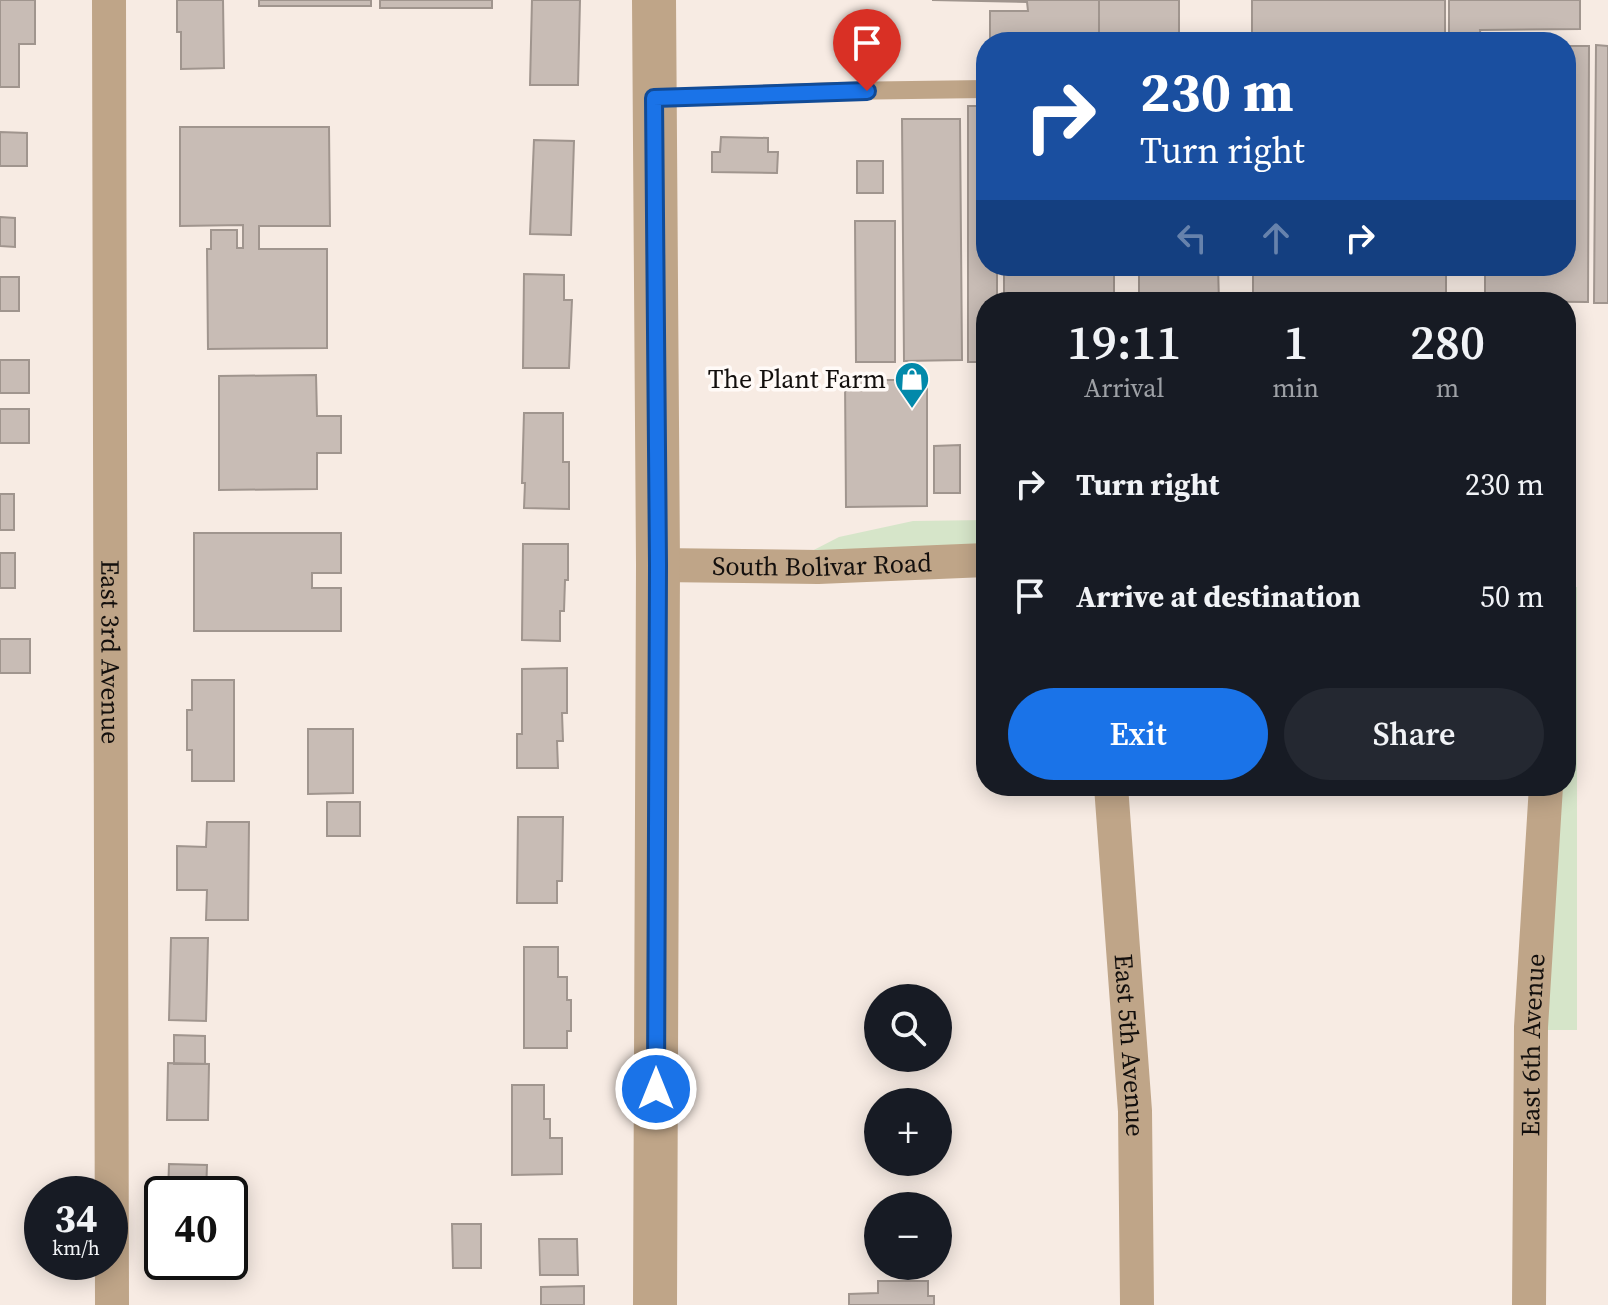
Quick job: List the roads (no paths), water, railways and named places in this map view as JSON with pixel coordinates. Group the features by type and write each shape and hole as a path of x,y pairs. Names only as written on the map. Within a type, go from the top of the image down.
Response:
{"street":[{"name":"East 3rd Avenue","path":"109,0 112,1305"},
{"path":"654,0 658,565 655,1305"},
{"name":"South Bolivar Road","path":"658,565 818,567 976,560"},
{"name":"East 5th Avenue","path":"1112,796 1135,1111 1137,1305"},
{"name":"East 6th Avenue","path":"1529,1305 1531,1027 1545,796"}],"lane":[{"path":"654,98 976,89"}],"place":[{"name":"The Plant Farm","path":"912,410"}]}
